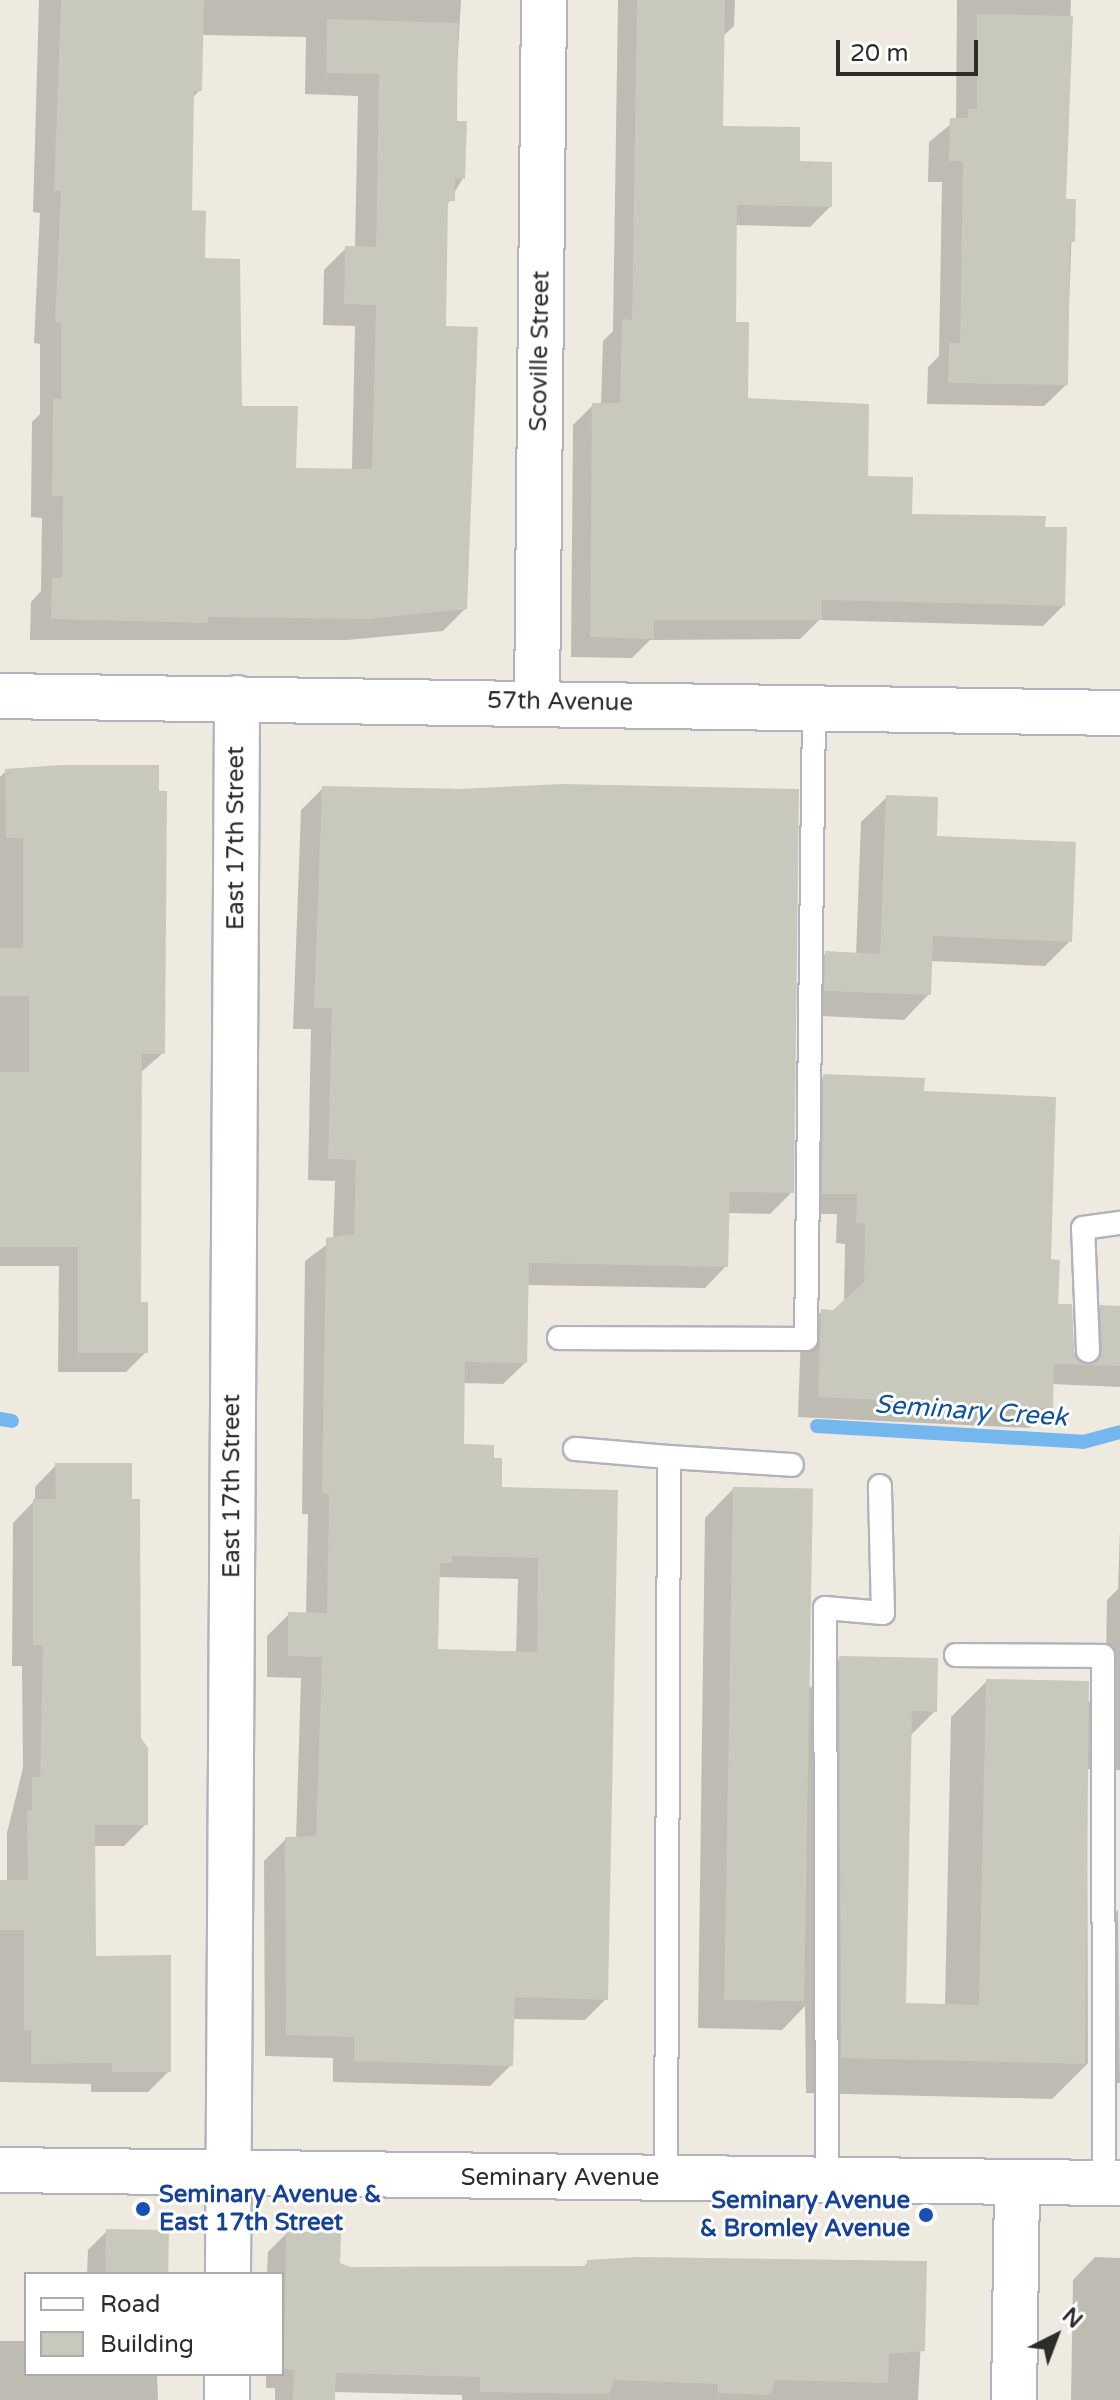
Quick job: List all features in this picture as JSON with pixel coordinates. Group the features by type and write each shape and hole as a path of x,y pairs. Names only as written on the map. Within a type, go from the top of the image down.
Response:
{"street":[{"name":"Scoville Street","path":"537,702 544,0"},
{"name":"57th Avenue","path":"0,696 1120,713"},
{"name":"East 17th Street","path":"228,2272 237,698"},
{"name":"Seminary Avenue","path":"0,2170 229,2176 1112,2183"},
{"path":"1014,2400 1017,2182"},
{"path":"227,2376 227,2400"}],"lane":[{"path":"559,1338 806,1339 814,707"},
{"path":"1088,1351 1083,1228 1120,1223"},
{"path":"575,1449 792,1465"},
{"path":"666,2179 669,1457"},
{"path":"827,2180 825,1608 883,1613 880,1486"},
{"path":"956,1655 1103,1656 1112,2183"}],"building":[{"path":"61,0 204,0 202,91 194,91 192,210 206,211 205,258 240,259 242,406 298,406 296,468 372,469 376,305 344,304 345,246 376,247 379,74 326,73 327,19 458,23 457,121 467,121 465,179 455,178 455,201 448,201 446,326 478,327 467,609 370,619 208,617 208,623 51,619 52,578 62,578 63,496 52,496 53,399 61,399 61,323 55,322 61,191 54,191"},
{"path":"637,0 725,0 723,126 800,127 800,161 832,162 832,207 737,205 736,322 749,322 748,398 869,404 868,476 913,477 912,514 1046,516 1045,527 1067,527 1065,606 822,600 822,620 654,620 654,639 590,637 592,403 620,403 622,319 632,320"},
{"path":"977,14 1073,16 1066,199 1076,199 1075,242 1070,242 1068,385 948,383 949,343 960,343 963,161 949,161 950,118 968,118 968,109 977,109"},
{"path":"62,765 159,765 159,791 167,791 165,1054 142,1054 141,1302 148,1302 148,1353 78,1353 78,1247 0,1247 0,1072 29,1072 29,996 0,996 0,948 23,948 23,838 6,838 5,769"},
{"path":"562,784 799,789 794,1193 730,1192 728,1267 529,1263 527,1363 465,1362 464,1444 494,1445 494,1458 502,1458 502,1487 618,1490 608,2000 515,1997 513,2066 354,2061 354,2037 286,2035 285,1837 316,1836 322,1657 288,1656 288,1612 327,1613 329,1494 322,1493 326,1238 354,1234 356,1160 328,1159 332,1008 314,1008 322,786 459,789","holes":["452,1556 538,1558 537,1652 438,1649 440,1563 452,1563"]},
{"path":"886,795 938,797 937,836 1076,842 1072,942 933,936 931,995 824,991 825,951 880,954"},
{"path":"823,1074 925,1078 924,1091 1056,1097 1051,1259 1060,1260 1058,1304 1072,1304 1074,1352 1088,1365 1102,1351 1100,1305 1120,1306 1120,1366 1054,1364 1053,1408 818,1397 821,1309 833,1310 864,1282 865,1224 856,1223 857,1194 822,1194"},
{"path":"55,1463 132,1463 132,1499 140,1499 141,1738 148,1748 148,1825 95,1825 96,1956 171,1955 171,2072 112,2072 112,2063 31,2064 31,2030 24,2030 24,1930 0,1930 0,1880 28,1880 27,1810 32,1810 32,1777 40,1777 43,1645 33,1645 33,1499 56,1499"},
{"path":"733,1487 813,1488 804,2001 724,2000"},
{"path":"839,1656 938,1658 937,1712 912,1711 906,2003 979,2005 986,1679 1089,1681 1085,2064 841,2058"},
{"path":"106,2229 169,2230 168,2272 105,2272"},
{"path":"286,2231 341,2233 340,2263 351,2267 587,2266 587,2260 637,2257 927,2261 925,2351 889,2354 888,2383 775,2380 771,2395 718,2393 718,2384 614,2380 609,2394 480,2392 480,2377 336,2373 335,2400 293,2400 294,2370 284,2369"}],"waterway":[{"name":"Seminary Creek","path":"0,1419 12,1421"},
{"name":"Seminary Creek","path":"817,1426 1083,1442 1120,1432"}],"place":[{"name":"Seminary Avenue & East 17th Street","path":"143,2209"},
{"name":"Seminary Avenue & Bromley Avenue","path":"926,2215"}]}
